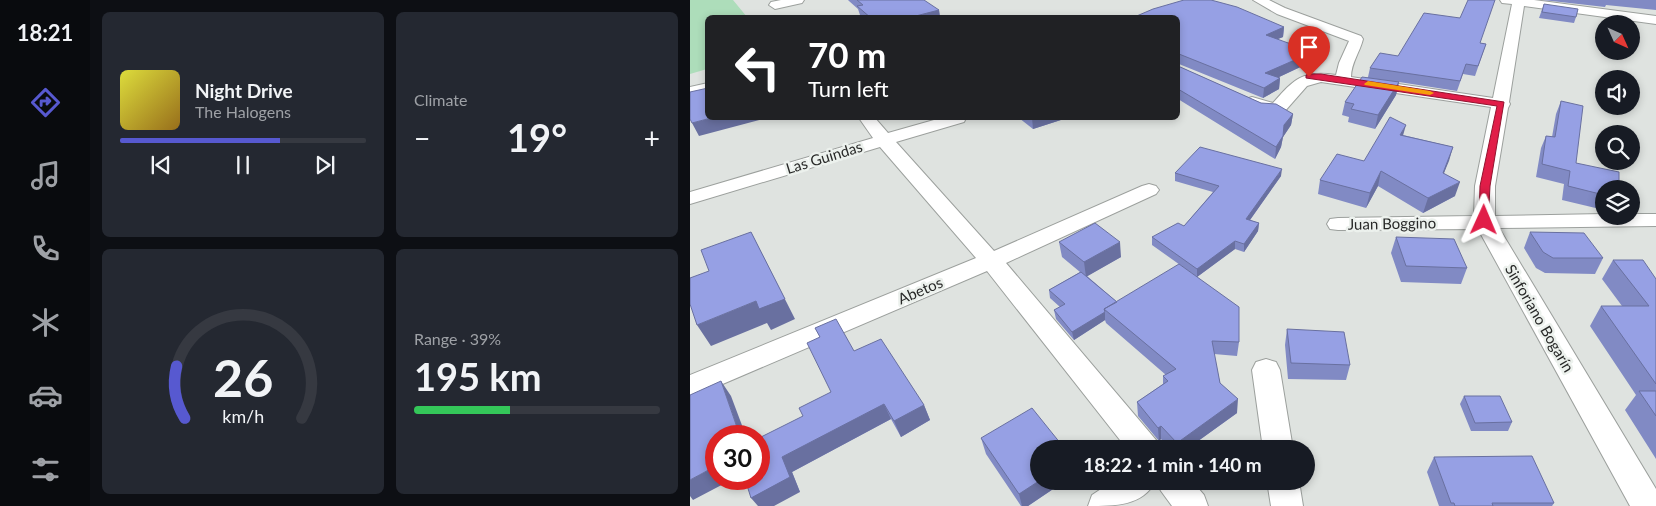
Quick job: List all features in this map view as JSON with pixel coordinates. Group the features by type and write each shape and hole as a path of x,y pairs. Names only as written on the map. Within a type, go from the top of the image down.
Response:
{"street":[{"path":"773,2 798,0"},
{"path":"1258,0 1281,11 1356,39 1345,61 1344,80"},
{"path":"1484,220 1485,186 1502,104 1514,1 1656,20"},
{"path":"773,2 784,15"},
{"path":"1240,97 1274,109 1279,107 1302,80 1309,77 1344,80 1502,104"},
{"path":"690,92 705,89"},
{"path":"868,120 883,140 991,261 1138,440"},
{"name":"Las Guindas","path":"690,198 951,120"},
{"name":"Abetos","path":"690,387 991,261 1149,190"},
{"name":"Juan Boggino","path":"1338,224 1484,220 1656,220"},
{"name":"Sinforiano Bogarín","path":"1484,220 1648,506"},
{"path":"1266,370 1277,440"},
{"path":"1104,506 1127,490"},
{"path":"1179,490 1192,506"},
{"path":"1284,490 1287,506"}],"green space":[{"path":"690,0 733,0 745,15 705,15 705,70 690,74"}],"building":[{"path":"857,0 924,0 939,10 920,15 868,15 857,6 863,5"},
{"path":"1184,0 1211,0 1237,7 1284,27 1266,35 1313,52 1265,73 1280,78 1264,88 1180,54 1180,15 1139,15"},
{"path":"1468,0 1495,0 1480,43 1486,44 1478,66 1466,64 1460,81 1370,68 1380,53 1398,56 1424,13 1460,18"},
{"path":"1544,4 1578,9 1576,17 1542,12"},
{"path":"1180,67 1261,103 1276,104 1293,114 1284,125 1283,136 1276,147 1180,90"},
{"path":"1362,77 1399,82 1378,115 1351,109 1354,104 1345,102"},
{"path":"705,89 705,120 692,123 690,119 690,92"},
{"path":"1561,101 1583,106 1576,163 1595,167 1595,170 1619,172 1619,180 1595,180 1595,193 1568,186 1570,171 1542,164 1546,136 1555,137"},
{"path":"1390,117 1406,125 1400,135 1453,147 1443,173 1460,182 1428,198 1381,171 1370,193 1320,180 1337,154 1364,161"},
{"path":"1200,147 1282,169 1246,219 1259,223 1244,244 1235,241 1197,269 1152,237 1178,223 1184,226 1219,186 1175,173"},
{"path":"1095,223 1120,242 1084,262 1059,242"},
{"path":"751,232 785,299 759,309 756,301 697,325 690,304 690,278 709,271 701,250"},
{"path":"1530,232 1584,233 1603,258 1553,258 1543,252"},
{"path":"1396,237 1454,239 1467,268 1406,266"},
{"path":"1613,260 1643,260 1656,279 1656,384 1601,306 1649,306"},
{"path":"1179,264 1239,307 1239,342 1212,341 1220,383 1238,399 1181,440 1174,440 1161,426 1158,428 1137,402 1168,381 1163,376 1176,369 1104,309"},
{"path":"1081,272 1117,302 1104,309 1105,312 1072,332 1054,310 1065,304 1049,290"},
{"path":"836,319 854,351 881,339 924,405 894,421 884,404 782,457 790,477 770,488 770,432 803,416 799,408 831,392 807,343 820,337 815,328"},
{"path":"1287,329 1344,332 1350,365 1291,363"},
{"path":"721,381 736,425 705,425 705,472 690,480 690,395"},
{"path":"1639,391 1656,391 1656,416"},
{"path":"1464,396 1500,396 1512,422 1475,423"},
{"path":"1032,408 1058,440 1030,440 1030,487 1019,494 981,438"},
{"path":"1532,456 1554,503 1492,503 1493,506 1455,506 1454,503 1451,503 1434,457"},
{"path":"748,490 766,490 751,498"}],"slow traffic":[{"path":"1368,84 1430,93"}],"route":[{"path":"1309,77 1321,77 1502,104 1485,186 1484,220"}]}
